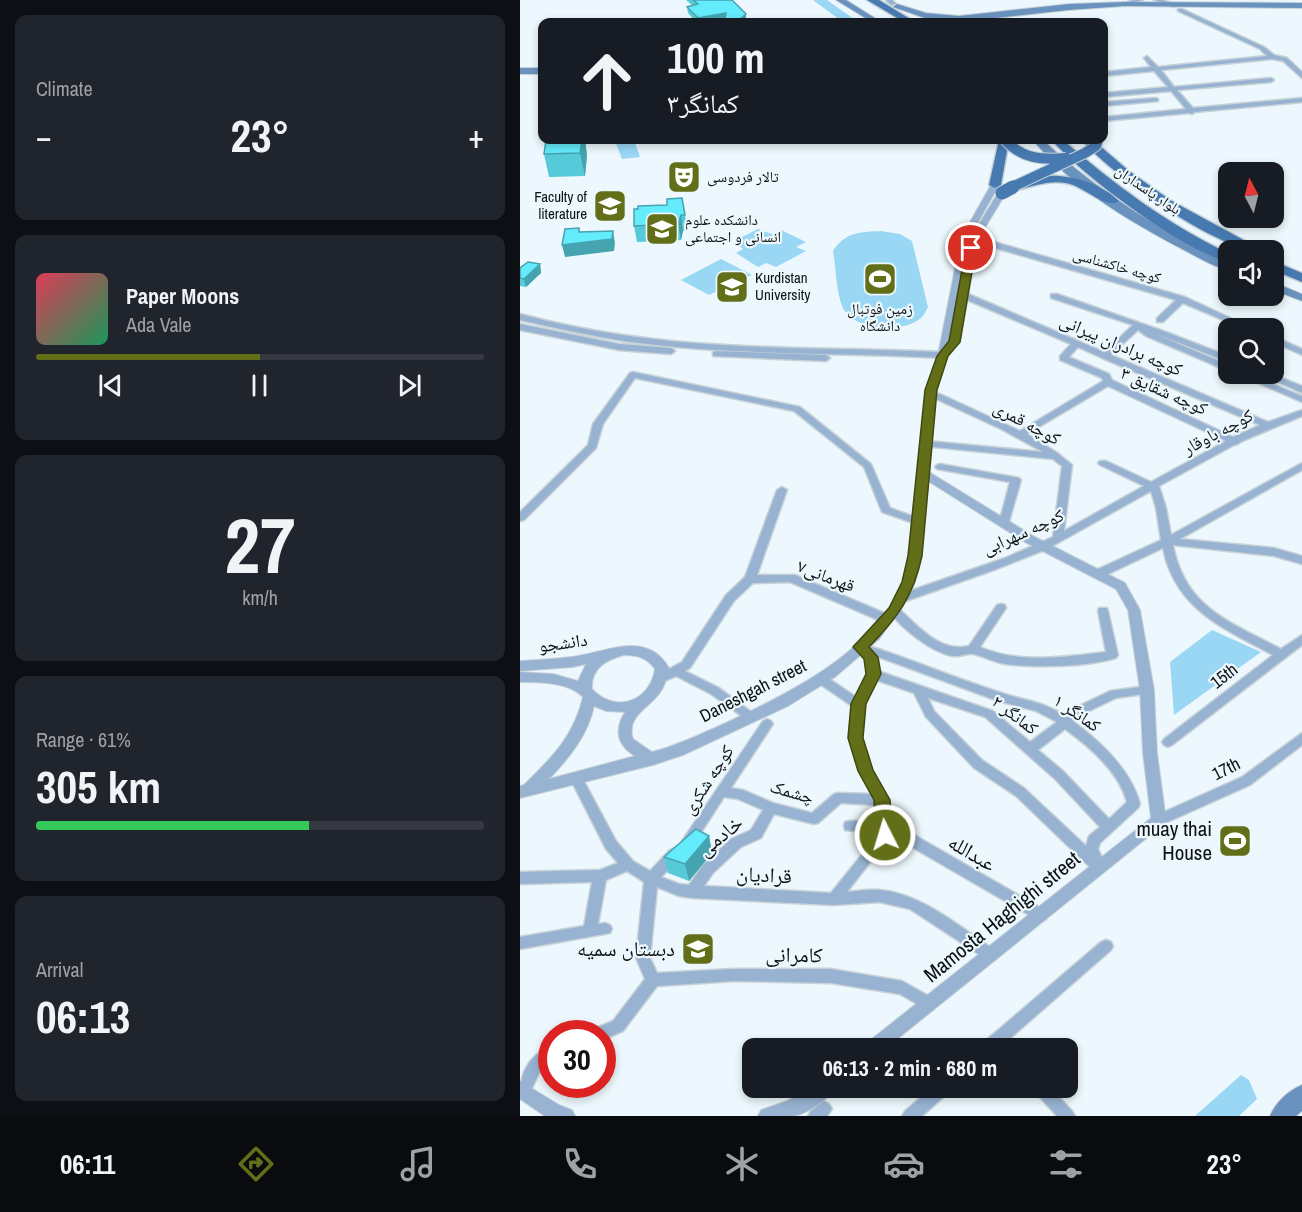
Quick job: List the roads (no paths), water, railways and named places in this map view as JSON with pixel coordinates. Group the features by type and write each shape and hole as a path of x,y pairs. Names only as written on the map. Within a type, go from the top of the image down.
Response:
{"main road":[{"path":"840,0 870,18"},
{"path":"857,0 888,18"},
{"path":"872,0 903,18"},
{"path":"891,3 940,18"},
{"path":"891,3 919,18"},
{"path":"981,18 1069,7 1126,4 1302,11"},
{"path":"1015,18 1081,11 1177,7 1302,6"},
{"path":"520,66 538,66"},
{"path":"520,71 538,71"},
{"path":"999,189 1004,144"},
{"path":"1008,144 1019,154 1035,159 1050,160 1082,155"},
{"path":"1043,144 1073,171 1146,224 1218,262"},
{"name":"بلوار پاسداران","path":"1062,144 1131,202 1218,254"},
{"name":"بلوار پاسداران","path":"1080,144 1126,184 1147,193 1218,240"},
{"path":"1092,144 1147,193 1208,228 1234,240"},
{"path":"999,189 1082,155 1097,144"},
{"path":"999,189 1064,177 1077,181 1113,201"},
{"path":"1284,262 1302,269"},
{"path":"1284,270 1302,278"},
{"path":"1284,282 1302,290"},
{"path":"1284,291 1302,298"},
{"path":"1281,1116 1302,1095"}],"street":[{"path":"1126,4 1140,0"},
{"path":"1157,0 1177,7 1262,48 1272,57"},
{"path":"1108,74 1272,57 1285,59 1302,76"},
{"path":"1147,58 1192,112"},
{"path":"1108,95 1271,80"},
{"path":"1143,92 1178,113"},
{"path":"1108,104 1156,100"},
{"path":"1108,119 1302,100"},
{"name":"Daneshgah street","path":"943,356 955,342 974,239 999,189"},
{"name":"Daneshgah street","path":"523,792 678,751 783,702 821,679 860,647 891,615 909,582 919,522 931,390 943,356 965,238 999,189"},
{"name":"کوچه خاکشناسی","path":"974,239 1182,299 1225,318"},
{"name":"کوچه برادران پیرانی","path":"963,295 1267,425"},
{"path":"1054,296 1138,325 1158,329 1218,354"},
{"path":"1160,320 1182,299"},
{"path":"520,318 610,338 690,349"},
{"path":"1105,356 1138,325"},
{"path":"1138,325 1149,334 1218,364"},
{"path":"520,327 619,347 690,349 803,358 914,354 943,356"},
{"path":"1076,344 1063,358 1106,376 1108,382"},
{"path":"1284,344 1302,352"},
{"path":"520,518 593,446 598,424 633,375 797,409 868,466 886,510 919,522"},
{"name":"کوچه شقایق ۳","path":"1019,435 1108,382 1235,442"},
{"path":"1284,382 1302,390"},
{"path":"1265,384 1302,399"},
{"name":"کوچه قمری","path":"937,396 1019,435 1057,456 1067,465 1058,537"},
{"name":"کوچه باوقار","path":"1154,487 1267,425 1302,413"},
{"path":"927,444 1057,456"},
{"path":"1103,463 1154,487 1175,574 1190,596 1213,617 1280,654"},
{"path":"1098,574 1168,542 1302,466"},
{"path":"940,467 1016,480 1004,523"},
{"path":"924,474 1043,546 1121,586 1134,610 1147,690 1150,753 1159,820"},
{"name":"کوچه سهرابی","path":"902,598 1043,546 1154,487"},
{"path":"662,678 678,672 685,665 730,598 750,579 782,490"},
{"path":"1168,542 1274,552 1302,560"},
{"name":"قهرمانی۷","path":"750,579 791,578 891,615 950,653 963,654 973,650 988,658 1022,662 1112,656 1103,611"},
{"path":"973,650 1001,608"},
{"name":"15th","path":"1168,742 1302,639"},
{"path":"834,899 884,830 882,800 866,771 855,738 858,704 873,674 871,657 860,647"},
{"name":"کمانگر ۱","path":"860,647 941,674 1014,703 1049,711 1094,746 1133,792 1134,804 1094,840 1092,849 1099,867"},
{"path":"523,792 576,740 587,694 586,673 592,665 611,653 630,650 648,653 657,660 662,668 662,678 651,696 641,702 627,717 623,731 627,743 636,752 653,759"},
{"name":"دانشجو","path":"520,666 573,663 611,653"},
{"path":"678,672 715,691 750,717"},
{"name":"کمانگر ۲","path":"873,674 989,714 1059,775 1108,827"},
{"name":"دانشجو","path":"520,677 544,676 570,682 587,694"},
{"path":"821,679 858,704"},
{"path":"1030,749 1083,710 1114,694 1147,690"},
{"path":"919,691 930,714 978,764 1020,792 1099,867"},
{"path":"587,694 607,707 618,708 641,702"},
{"name":"کوچه شکری","path":"651,879 692,837 767,724"},
{"name":"17th","path":"1159,820 1246,781 1302,738"},
{"name":"قرادیان","path":"576,778 611,845 628,865 651,879 692,892 834,899 879,896 905,902 991,955"},
{"name":"چشمک","path":"723,792 749,797 771,808 814,819 838,798 882,800"},
{"name":"خادمی","path":"692,892 708,869 736,843 756,834 771,808"},
{"name":"Mamosta Haghighi street","path":"887,1038 1159,820"},
{"name":"عبدالله","path":"850,826 884,830 1041,915"},
{"path":"520,878 600,876 628,865"},
{"path":"590,932 600,876"},
{"path":"616,1027 653,980 643,958 651,879"},
{"path":"520,943 605,929"},
{"path":"1006,1038 1106,946"},
{"name":"کامرانی","path":"653,980 734,975 831,976 902,988 929,1005"},
{"path":"538,1063 531,1071 522,1089 554,1112 566,1116"},
{"path":"767,1116 788,1109 807,1098"},
{"path":"910,1116 931,1098"},
{"path":"1050,1098 1067,1116"}],"place":[{"name":"تالار فردوسی","path":"684,177"},
{"name":"Faculty of literature","path":"610,206"},
{"name":"دانشکده علوم انسانی و اجتماعی","path":"662,229"},
{"name":"زمین فوتبال دانشگاه","path":"880,279"},
{"name":"Kurdistan University","path":"732,287"},
{"name":"muay thai House","path":"1235,841"},
{"name":"دبستان سمیه","path":"698,949"}]}
